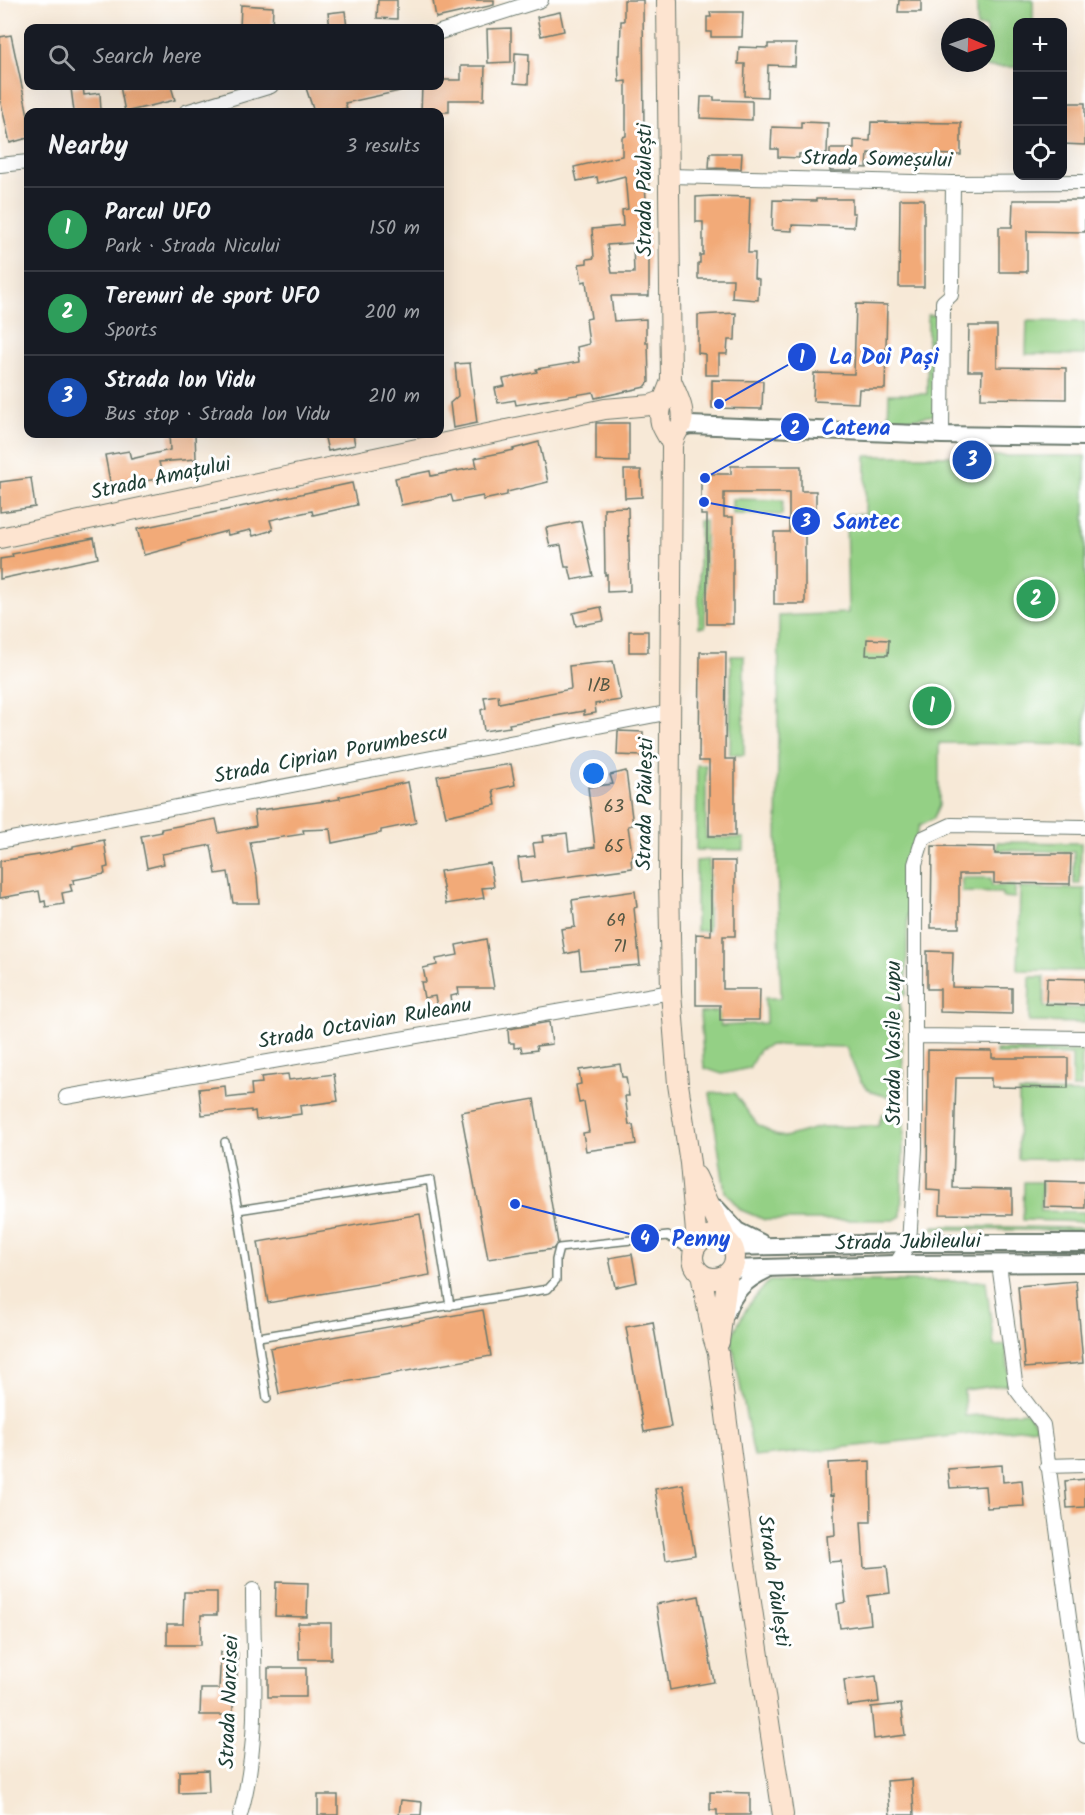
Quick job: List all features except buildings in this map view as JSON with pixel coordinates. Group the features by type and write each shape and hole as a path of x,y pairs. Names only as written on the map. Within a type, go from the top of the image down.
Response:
{"main road":[{"name":"Strada Păulești","path":"667,0 671,414 669,877 671,992 678,1084 690,1163 696,1247"},
{"name":"Strada Amațului","path":"0,538 605,409 671,414"},
{"name":"Strada Păulești","path":"690,1163 729,1244"},
{"path":"712,1237 729,1244 734,1254 729,1271 720,1277 713,1278 701,1274 693,1262 696,1247 706,1238 712,1237"},
{"name":"Strada Păulești","path":"718,1353 729,1271"},
{"name":"Strada Păulești","path":"701,1274 718,1353 745,1563 783,1815"}],"street":[{"path":"444,31 541,0"},
{"path":"199,108 258,90"},
{"path":"0,165 24,162"},
{"name":"Strada Someșului","path":"669,176 953,183 1085,182"},
{"path":"942,435 943,302 951,295 952,284 953,183"},
{"path":"671,414 942,435 1085,437"},
{"name":"Strada Ciprian Porumbescu","path":"0,841 670,712"},
{"name":"Strada Vasile Lupu","path":"896,1264 909,1243 915,1149 915,864 924,838 951,825 1085,827"},
{"name":"Strada Octavian Ruleanu","path":"66,1097 671,992"},
{"path":"916,1036 1085,1038"},
{"path":"703,1192 737,1231 768,1245"},
{"name":"Strada Jubileului","path":"729,1244 1085,1243"},
{"name":"Strada Jubileului","path":"729,1271 896,1264 1085,1263"},
{"path":"999,1264 1016,1389 1042,1425 1085,1736"},
{"path":"722,1322 738,1288 747,1280 772,1268"},
{"path":"1047,1466 1085,1465"},
{"name":"Strada Narcisei","path":"240,1815 251,1768 254,1707 253,1590"}],"lane":[{"path":"225,1142 259,1337 267,1399"},
{"path":"238,1210 430,1180 450,1306"},
{"path":"259,1337 548,1289 556,1280 556,1260 559,1248 668,1236 683,1246 696,1247"}],"green space":[{"path":"977,0 1033,0 1033,18 1013,18 1013,67 995,67 995,18 977,18"},
{"path":"928,315 939,315 937,407 934,415 906,420 888,420 889,394 927,394"},
{"path":"1027,321 1085,322 1085,355 1026,354"},
{"path":"866,456 1085,456 1085,745 939,743 939,806 933,819 919,826 909,863 906,994 900,996 904,1091 900,1096 887,1096 869,1090 859,1077 846,1047 770,1045 759,1050 749,1068 722,1074 704,1068 700,1013 718,1011 721,1026 766,1023 765,998 781,998 777,859 779,616 848,613 846,515 865,514"},
{"path":"732,499 783,500 782,515 732,514"},
{"path":"699,521 705,521 705,627 699,627"},
{"path":"731,656 744,656 744,755 730,755"},
{"path":"697,765 706,765 706,838 744,838 744,850 696,850"},
{"path":"997,842 1081,843 1080,884 1074,884 1074,852 997,850"},
{"path":"709,860 708,931 696,931 696,861"},
{"path":"962,878 991,878 992,886 1015,886 1015,898 1002,897 1002,893 962,892"},
{"path":"1020,888 1085,889 1085,971 1018,970"},
{"path":"1030,977 1044,977 1044,1007 1085,1008 1085,1023 1029,1022"},
{"path":"996,1050 1082,1051 1081,1088 1072,1088 1072,1055 996,1054"},
{"path":"1019,1092 1085,1093 1085,1160 1018,1159"},
{"path":"710,1093 734,1093 757,1124 775,1135 785,1137 820,1127 878,1126 882,1114 897,1116 904,1123 901,1216 894,1220 765,1220 741,1210 725,1192"},
{"path":"1024,1182 1042,1182 1041,1211 1085,1212 1085,1222 1023,1220"},
{"path":"934,1226 1085,1228 1085,1231 933,1229"},
{"path":"769,1281 986,1281 994,1346 1006,1345 1010,1384 964,1390 965,1416 1027,1412 1038,1427 754,1457 731,1337 748,1306"}],"place":[{"name":"La Doi Pași","path":"719,404"},
{"name":"Strada Ion Vidu","path":"972,460"},
{"name":"Catena","path":"705,478"},
{"name":"Santec","path":"704,502"},
{"name":"Terenuri de sport UFO","path":"1036,599"},
{"name":"Parcul UFO","path":"932,706"},
{"name":"Penny","path":"515,1204"}]}
